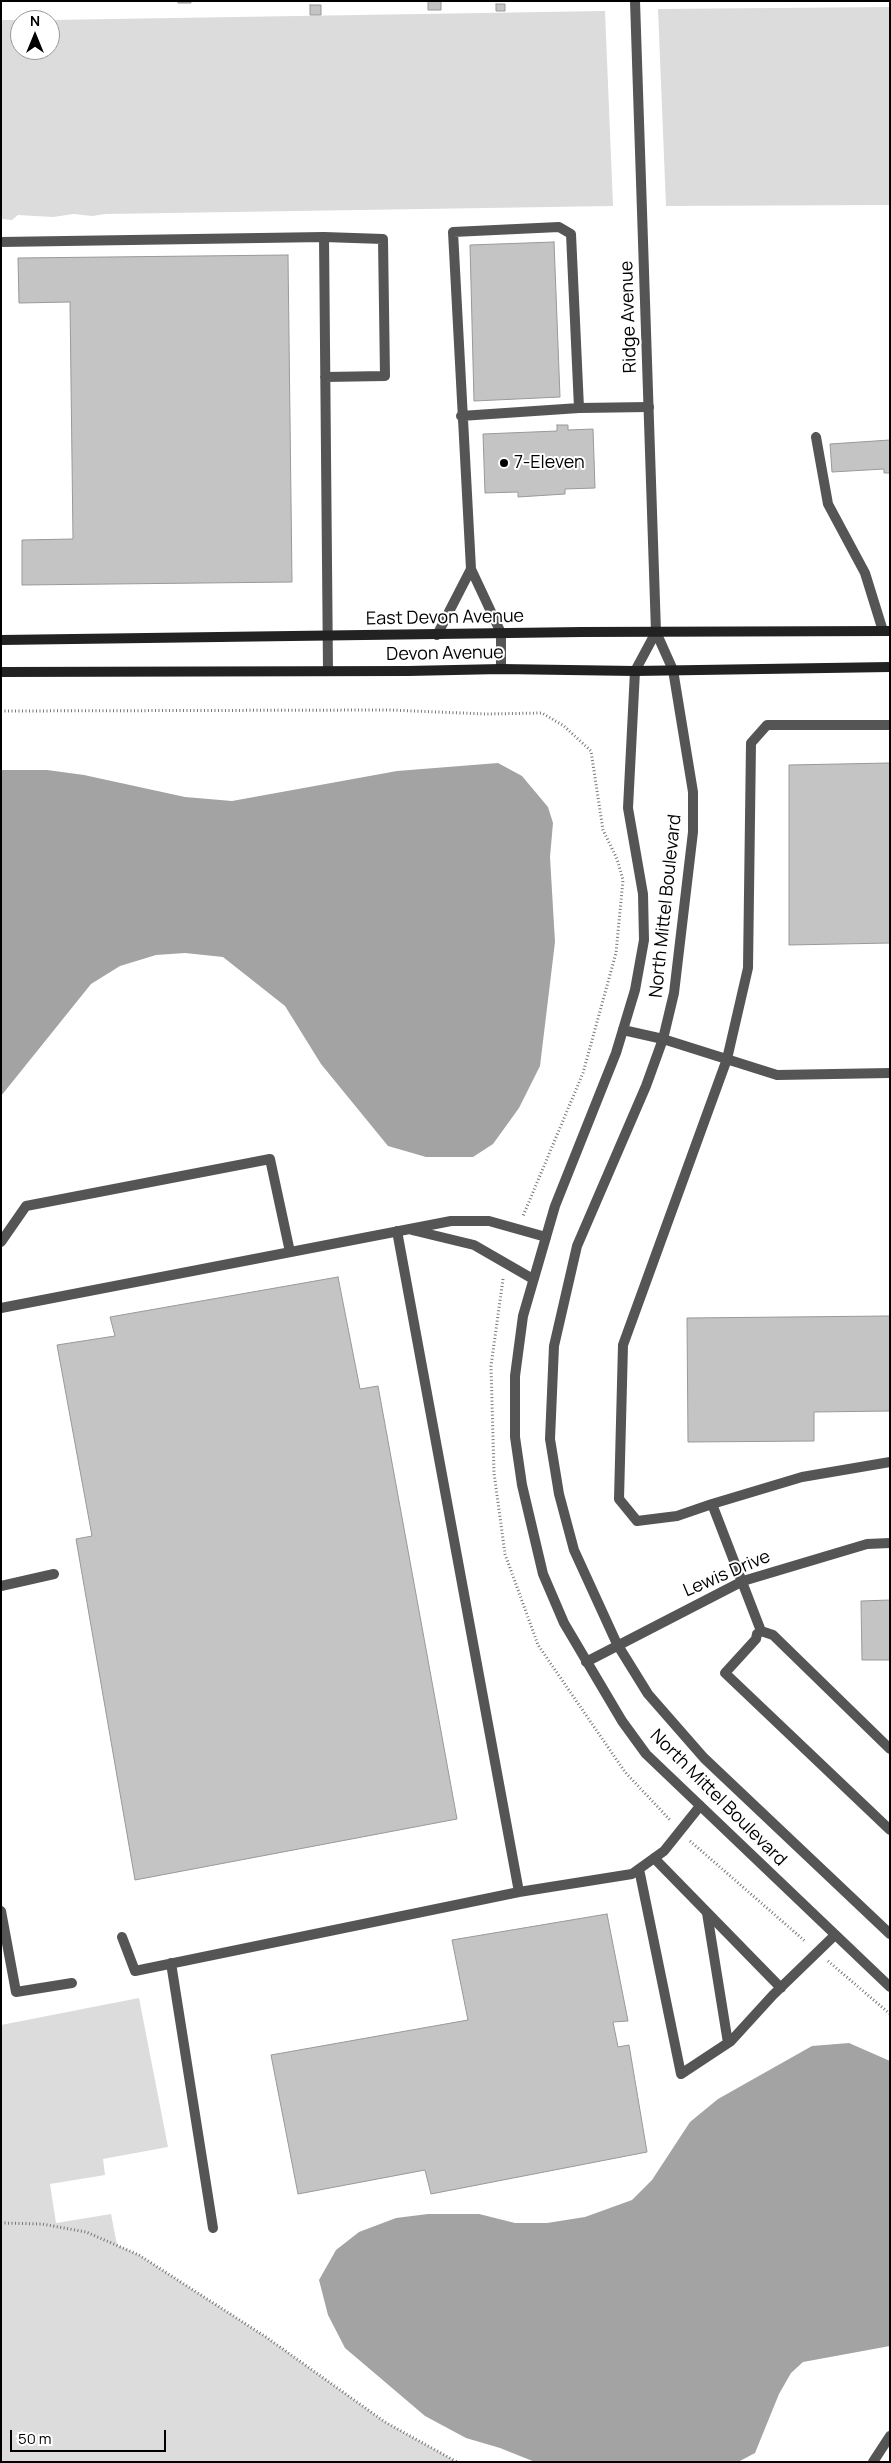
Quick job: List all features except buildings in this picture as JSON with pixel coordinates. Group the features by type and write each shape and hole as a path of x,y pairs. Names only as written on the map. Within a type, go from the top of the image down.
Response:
{"main road":[{"name":"East Devon Avenue","path":"1,640 501,633 886,631"},
{"name":"Devon Avenue","path":"1,672 328,670 408,672 501,669 635,671 890,667"}],"street":[{"name":"Ridge Avenue","path":"635,1 656,632"},
{"path":"501,669 501,633 471,569 452,232 559,226 571,234 579,408"},
{"path":"324,237 326,636 328,670"},
{"path":"1,242 324,237 383,239 386,376 325,377"},
{"path":"461,416 579,408 648,407"},
{"path":"816,437 828,504 865,573 886,631"},
{"path":"438,635 471,569"},
{"name":"North Mittel Boulevard","path":"656,632 673,670 678,710 693,792 693,832 674,993 663,1039 646,1086 577,1246 554,1346 550,1439 559,1494 574,1550 617,1644 648,1694 704,1758 890,1934"},
{"name":"North Mittel Boulevard","path":"656,632 635,671 628,808 643,894 644,940 635,990 623,1030 555,1206 523,1316 515,1376 516,1437 522,1485 543,1574 564,1623 622,1721 646,1754 890,1987"},
{"path":"890,724 767,726 751,742 748,968 727,1059 623,1345 619,1499 637,1521 677,1516 802,1477 890,1462"},
{"path":"623,1030 663,1039 777,1075 890,1073"},
{"path":"1,1242 26,1206 270,1159 290,1252"},
{"path":"1,1308 451,1221 489,1221 546,1237"},
{"path":"408,1229 474,1245 533,1279"},
{"path":"397,1231 519,1892"},
{"path":"712,1504 743,1580 761,1631"},
{"name":"Lewis Drive","path":"586,1662 617,1644 743,1580 867,1544 890,1543"},
{"path":"1,1586 54,1574"},
{"path":"761,1631 773,1634 890,1749"},
{"path":"761,1631 725,1673 890,1830"},
{"path":"122,1937 135,1971 519,1892 632,1874 664,1851 700,1806"},
{"path":"654,1858 781,1988"},
{"path":"639,1869 680,2074 728,2043 835,1935"},
{"path":"1,1911 16,1992 72,1983"},
{"path":"707,1913 728,2043"},
{"path":"170,1963 213,2228"},
{"path":"874,2462 890,2436"}],"path":[{"path":"1,2223 42,2224 86,2232 139,2255 266,2337 385,2422 457,2462"}],"shaded area":[{"path":"890,7 890,205 666,206 658,9"},
{"path":"605,11 613,206 106,214 92,216 74,214 53,217 18,215 12,220 1,219 1,20 10,20 10,60 60,60 60,20"},
{"path":"498,763 522,776 548,807 553,823 550,857 555,942 540,1066 519,1108 493,1144 473,1157 426,1157 388,1146 321,1064 285,1006 223,957 185,953 156,955 120,966 91,984 1,1096 1,770 47,770 84,775 185,797 232,801 397,771"},
{"path":"139,1998 168,2147 103,2159 105,2175 50,2184 56,2223 111,2214 117,2245 139,2255 266,2337 385,2422 457,2462 1,2462 1,2025"},
{"path":"849,2043 890,2061 890,2346 803,2362 791,2373 779,2394 755,2453 738,2462 535,2462 500,2448 466,2438 425,2416 345,2348 328,2315 319,2280 336,2250 359,2232 396,2218 428,2214 479,2214 515,2223 547,2223 585,2217 632,2200 652,2180 690,2122 718,2099 812,2046"}],"place":[{"name":"7-Eleven","path":"504,463"}]}
